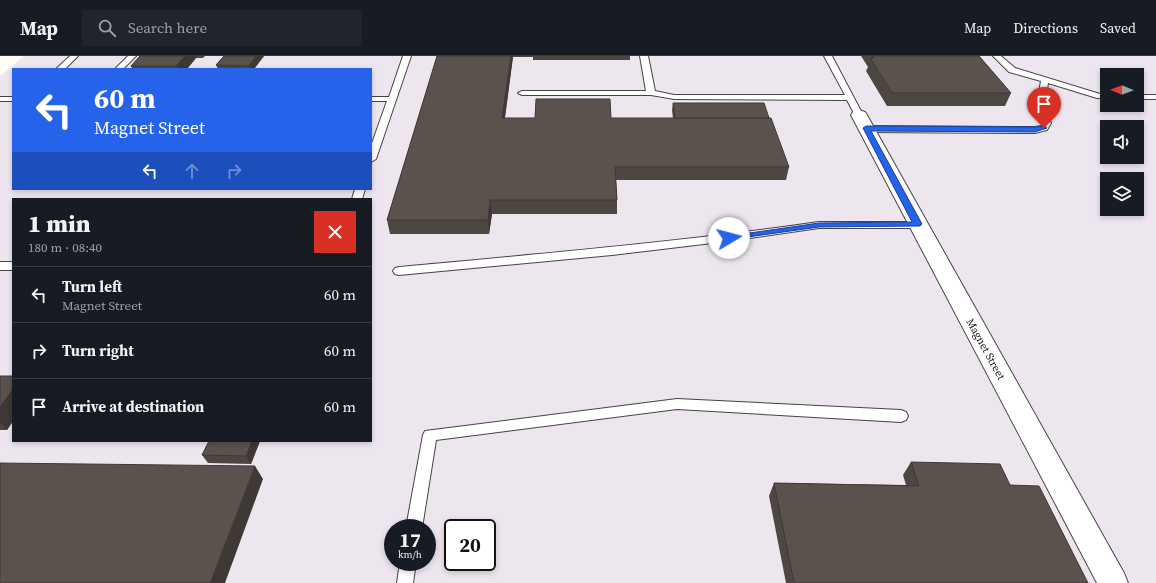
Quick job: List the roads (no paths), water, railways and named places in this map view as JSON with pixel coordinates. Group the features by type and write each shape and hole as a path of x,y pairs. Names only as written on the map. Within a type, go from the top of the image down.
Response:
{"street":[{"name":"Magnet Street","path":"858,114 1113,583"}],"lane":[{"path":"61,68 74,56"},
{"path":"120,68 132,56"},
{"path":"372,156 407,56"},
{"path":"644,56 651,93"},
{"path":"828,56 858,114"},
{"path":"997,56 1012,70 1100,96"},
{"path":"522,93 651,93 674,97 1035,130 1044,128 1046,123 1040,109 1045,79"},
{"path":"1144,96 1156,97"},
{"path":"0,99 12,99"},
{"path":"372,100 392,100"},
{"path":"399,271 612,251 729,238 819,225 918,224"},
{"path":"0,266 12,266"},
{"path":"416,519 430,435 677,404 901,416"},
{"path":"405,583 407,571"}]}
